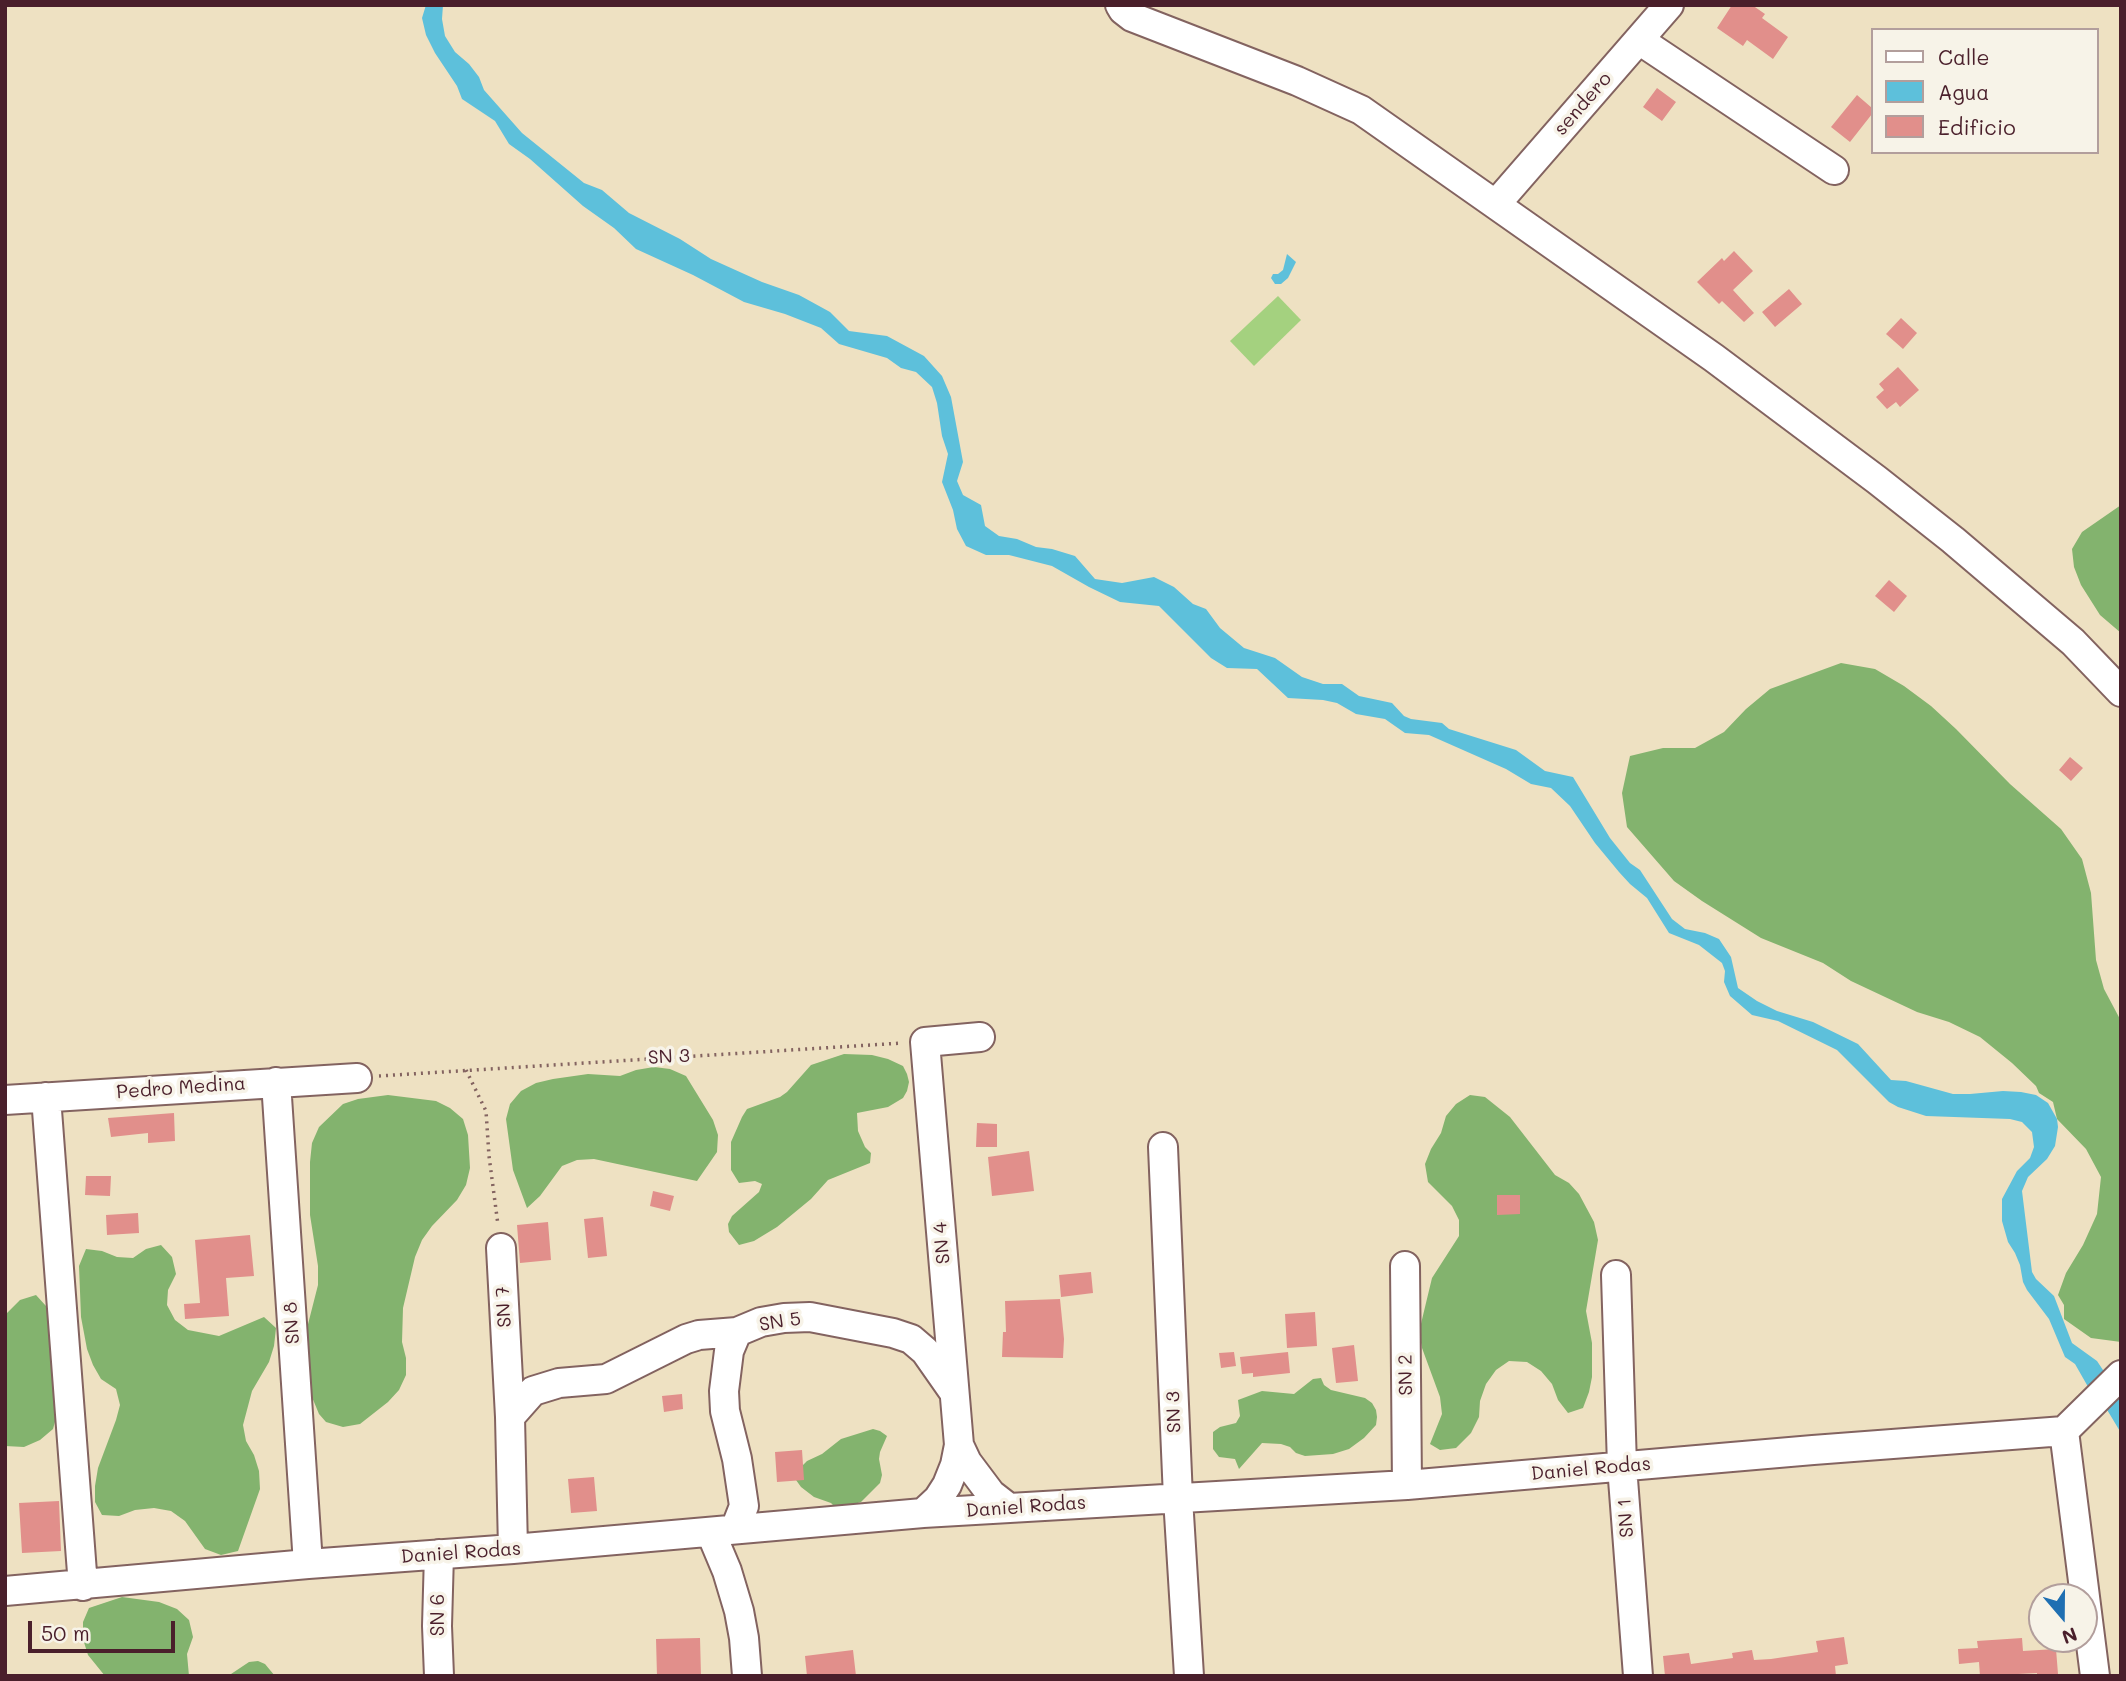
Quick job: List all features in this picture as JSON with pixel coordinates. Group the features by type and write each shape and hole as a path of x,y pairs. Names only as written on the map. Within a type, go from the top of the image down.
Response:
{"street":[{"path":"1120,5 1132,17 1297,81 1361,110 1714,358 1877,480 1953,540 2073,642 2121,692"},
{"name":"sendero","path":"1496,204 1669,5"},
{"path":"1639,40 1834,170"},
{"path":"925,1042 980,1037"},
{"name":"SN 4","path":"923,1513 938,1499 947,1485 959,1445 925,1042"},
{"name":"Pedro Medina","path":"5,1100 357,1078"},
{"name":"SN 8","path":"276,1082 308,1563"},
{"path":"46,1097 83,1586"},
{"name":"SN 3","path":"1163,1147 1178,1498 1189,1676"},
{"name":"SN 7","path":"501,1248 510,1417 513,1549"},
{"name":"SN 2","path":"1405,1266 1407,1485"},
{"name":"SN 1","path":"1616,1275 1622,1466 1638,1676"},
{"name":"SN 5","path":"723,1531 744,1506 742,1482 725,1411 724,1391 729,1350 737,1332 761,1322 810,1317 893,1333 911,1339 925,1350 955,1394"},
{"path":"510,1417 533,1391 559,1383 606,1379 686,1339 699,1335 737,1332"},
{"path":"2095,1676 2055,1432 2086,1409 2121,1375"},
{"name":"Daniel Rodas","path":"5,1591 83,1586 308,1563 513,1549 923,1513 1407,1485 2055,1432"},
{"name":"SN 4","path":"959,1445 967,1462 991,1494 1009,1508"},
{"path":"723,1531 727,1571 744,1638 747,1676"},
{"name":"SN 6","path":"439,1554 439,1676"}],"path":[{"name":"SN 3","path":"357,1078 925,1042"},
{"path":"466,1070 486,1111 501,1248"}],"green space":[{"path":"1278,296 1301,320 1254,366 1230,341"},
{"path":"2121,505 2121,633 2100,615 2081,585 2074,567 2072,549 2082,532"},
{"path":"1841,663 1875,669 1931,706 2010,784 2061,829 2082,859 2091,893 2096,960 2104,989 2121,1021 2121,1342 2091,1338 2064,1319 2064,1305 2058,1295 2066,1273 2097,1214 2101,1177 2086,1149 2057,1119 2053,1102 2039,1093 2036,1086 2012,1063 1980,1037 1949,1022 1917,1012 1851,981 1823,963 1761,938 1702,901 1674,881 1627,827 1622,793 1630,756 1663,748 1695,748 1724,732 1770,689"},
{"path":"844,1054 872,1055 888,1059 903,1066 909,1082 903,1098 888,1107 857,1113 858,1131 865,1147 871,1153 870,1163 828,1180 811,1199 777,1227 754,1241 739,1245 729,1232 728,1224 732,1216 759,1192 762,1184 755,1181 739,1183 731,1170 731,1142 742,1117 747,1109 787,1092 811,1065"},
{"path":"654,1067 670,1069 686,1076 713,1120 718,1135 717,1152 697,1181 594,1159 577,1160 562,1166 540,1196 527,1208 513,1170 506,1119 510,1104 521,1091 536,1083 553,1079 588,1074 620,1076"},
{"path":"388,1095 436,1101 463,1119 468,1135 470,1168 466,1185 457,1200 432,1226 415,1257 403,1308 402,1342 406,1375 399,1390 360,1424 343,1427 326,1422 319,1414 307,1385 305,1336 318,1285 318,1266 310,1215 312,1143 319,1127 343,1104"},
{"path":"1470,1095 1485,1097 1510,1117 1555,1175 1569,1183 1579,1194 1594,1222 1598,1240 1586,1311 1592,1343 1592,1377 1583,1408 1568,1413 1558,1400 1552,1384 1541,1371 1527,1362 1509,1361 1496,1370 1486,1384 1480,1401 1479,1417 1471,1433 1456,1448 1440,1450 1430,1444 1442,1414 1440,1397 1419,1332 1432,1278 1459,1236 1459,1220 1452,1206 1428,1182 1425,1164 1441,1133 1446,1116 1456,1104"},
{"path":"161,1245 172,1257 176,1274 168,1290 167,1305 175,1320 188,1330 219,1336 264,1317 276,1328 269,1362 252,1391 243,1425 246,1441 259,1471 260,1489 238,1551 221,1555 205,1549 185,1521 171,1511 154,1508 135,1510 119,1516 102,1515 95,1502 98,1468 120,1405 116,1389 101,1379 87,1349 81,1317 79,1266 86,1249 133,1258 146,1249"},
{"path":"36,1295 66,1328 58,1411 53,1429 40,1440 24,1447 5,1446 5,1315 20,1300"},
{"path":"1321,1378 1324,1385 1331,1390 1365,1398 1376,1410 1376,1425 1349,1449 1333,1454 1305,1456 1281,1444 1262,1443 1239,1469 1235,1459 1219,1457 1213,1449 1213,1432 1220,1427 1236,1423 1240,1416 1238,1400 1262,1391 1294,1394 1313,1379"},
{"path":"873,1429 887,1436 879,1459 882,1475 880,1483 861,1502 837,1509 801,1487 796,1480 796,1472 807,1461 822,1454 841,1439"},
{"path":"122,1597 159,1602 177,1609 189,1620 193,1637 187,1654 189,1676 105,1676 88,1655 83,1639 83,1622 89,1608"},
{"path":"258,1661 265,1664 275,1676 228,1676 249,1662"}],"water":[{"path":"426,5 443,5 445,36 455,52 479,77 484,90 522,133 584,183 602,190 629,213 680,239 711,259 799,295 830,312 849,331 887,336 924,356 942,376 951,397 963,462 957,481 963,495 981,505 985,526 999,536 1075,556 1095,579 1122,583 1154,577 1174,587 1193,604 1206,609 1220,628 1244,648 1275,658 1302,677 1323,684 1342,684 1359,696 1392,703 1404,716 1411,719 1442,723 1449,729 1516,750 1545,771 1573,777 1610,838 1630,863 1640,870 1672,919 1685,929 1719,939 1731,957 1738,988 1777,1011 1813,1022 1858,1044 1891,1080 1906,1081 1953,1094 2021,1092 2036,1095 2048,1103 2057,1119 2055,1146 2047,1159 2028,1177 2022,1191 2032,1272 2054,1296 2072,1343 2097,1361 2107,1376 2091,1392 2075,1364 2065,1357 2049,1319 2027,1290 2020,1265 2008,1242 2002,1221 2002,1199 2017,1171 2030,1158 2034,1147 2032,1132 2022,1122 2010,1119 1926,1116 1898,1107 1889,1102 1837,1050 1778,1021 1752,1015 1730,996 1724,982 1725,971 1722,963 1699,945 1669,933 1647,898 1619,872 1570,806 1551,788 1531,784 1506,769 1429,735 1405,733 1385,719 1356,714 1337,703 1288,698 1257,669 1227,668 1211,658 1159,606 1120,602 1052,566 1009,555 986,555 966,546 957,529 942,482 948,454 932,387 916,372 901,368 887,358 839,344 821,328 744,302 636,249 614,228 583,206 509,144 495,121 462,99 426,35 422,18"},
{"path":"1287,254 1296,262 1288,278 1281,284 1275,284 1271,278 1273,274 1283,270"},
{"path":"2119,1395 2121,1397 2121,1433 2106,1408"}],"building":[{"path":"1732,5 1752,5 1765,14 1762,18 1788,37 1773,59 1747,40 1743,46 1717,28"},
{"path":"1657,88 1676,102 1662,121 1643,107"},
{"path":"1857,95 1870,106 1870,117 1850,142 1831,127"},
{"path":"1734,251 1753,271 1733,290 1754,313 1744,322 1722,301 1719,304 1697,282 1722,258 1724,261"},
{"path":"1789,289 1802,304 1775,327 1762,312"},
{"path":"1901,318 1917,333 1903,349 1886,334"},
{"path":"1898,367 1919,390 1900,407 1896,402 1887,409 1876,397 1884,390 1879,384"},
{"path":"1889,580 1907,596 1894,612 1875,596"},
{"path":"2070,757 2083,768 2071,781 2059,770"},
{"path":"174,1113 175,1141 148,1143 148,1133 111,1137 108,1118"},
{"path":"977,1123 997,1124 997,1147 976,1147"},
{"path":"1029,1151 1034,1191 992,1196 988,1157"},
{"path":"86,1176 111,1176 110,1196 85,1195"},
{"path":"653,1191 674,1196 670,1211 650,1206"},
{"path":"1497,1195 1520,1195 1520,1214 1497,1215"},
{"path":"138,1213 139,1233 107,1235 106,1215"},
{"path":"603,1217 607,1256 588,1258 584,1219"},
{"path":"548,1222 551,1260 520,1263 517,1225"},
{"path":"250,1235 254,1276 226,1278 229,1316 185,1319 184,1304 200,1303 195,1240"},
{"path":"1091,1272 1093,1293 1061,1297 1059,1275"},
{"path":"1060,1299 1063,1358 1002,1357 1003,1332 1006,1332 1005,1301"},
{"path":"1315,1312 1317,1346 1287,1348 1285,1314"},
{"path":"1354,1345 1358,1381 1336,1383 1332,1348"},
{"path":"1234,1352 1236,1366 1221,1368 1219,1353"},
{"path":"1288,1352 1290,1373 1253,1377 1253,1373 1242,1374 1240,1357"},
{"path":"682,1394 683,1409 664,1412 662,1396"},
{"path":"802,1450 804,1480 777,1482 775,1452"},
{"path":"594,1477 597,1511 571,1513 568,1479"},
{"path":"59,1501 61,1551 22,1553 19,1503"},
{"path":"1844,1637 1848,1664 1835,1666 1836,1676 1665,1676 1663,1656 1689,1653 1691,1664 1733,1658 1732,1653 1752,1650 1754,1660 1771,1659 1818,1652 1816,1641"},
{"path":"700,1638 701,1676 657,1676 656,1639"},
{"path":"2022,1638 2023,1651 2056,1653 2058,1674 1980,1676 1979,1662 1959,1664 1958,1649 1978,1648 1977,1641"},
{"path":"853,1650 856,1676 807,1676 805,1656"}]}
